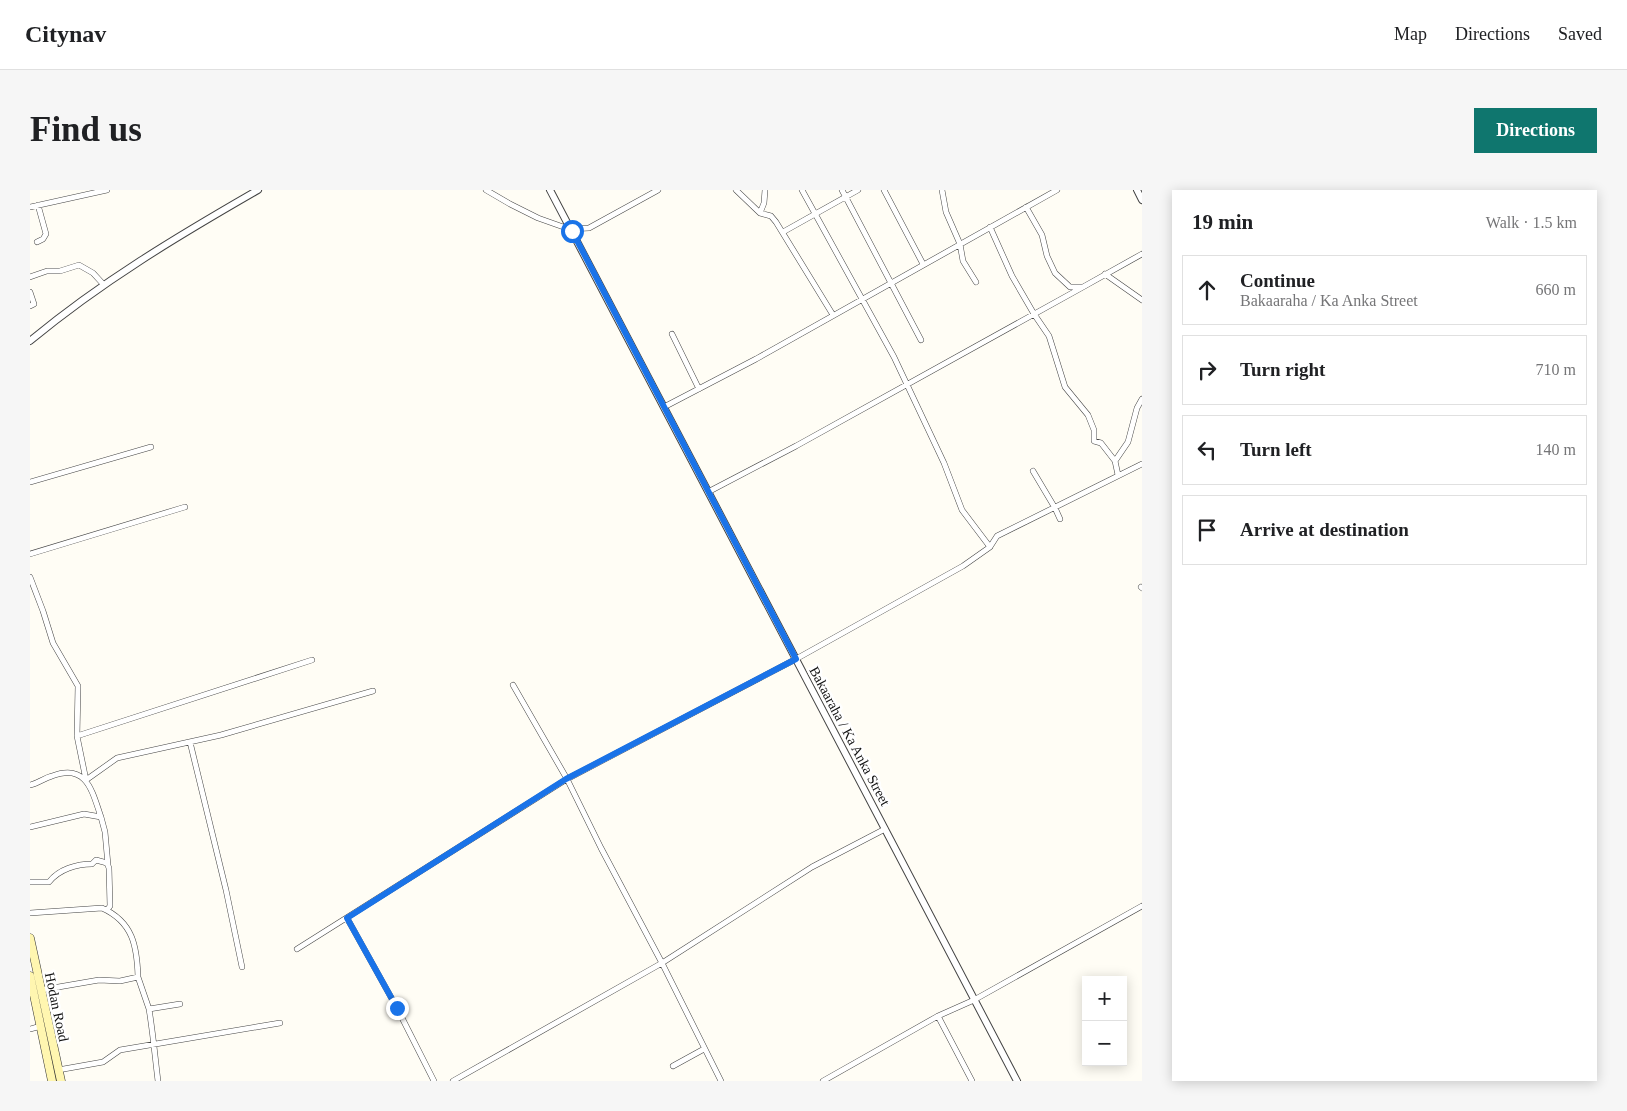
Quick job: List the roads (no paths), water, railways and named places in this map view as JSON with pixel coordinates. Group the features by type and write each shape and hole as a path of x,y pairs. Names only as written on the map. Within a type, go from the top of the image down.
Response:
{"main road":[{"name":"Hodan Road","path":"30,938 60,1081"},
{"name":"Hodan Road","path":"30,976 52,1081"}],"street":[{"path":"30,207 107,190"},
{"path":"30,342 61,316 137,262 258,190"},
{"path":"486,190 538,218 570,229 588,228 658,190"},
{"name":"Bakaaraha / Ka Anka Street","path":"550,190 1017,1081"},
{"path":"736,190 760,213 771,216 783,232 833,315"},
{"path":"760,213 764,203 765,190"},
{"path":"802,190 860,299 894,357 944,464 962,510 990,547"},
{"path":"842,190 921,340"},
{"path":"783,232 858,190"},
{"path":"884,190 923,264"},
{"path":"942,190 946,212 960,244 963,261 976,282"},
{"path":"664,407 756,359 1057,190"},
{"path":"1136,190 1142,200"},
{"path":"37,242 43,239 46,234 38,205"},
{"path":"1026,207 1042,235 1047,256 1055,272 1070,287 1083,287"},
{"path":"990,226 1008,267 1034,314 1050,336 1065,387 1088,415 1094,430 1094,441 1101,443 1115,461 1118,475"},
{"path":"708,492 1142,254"},
{"path":"30,277 48,271 60,271 79,265 93,273 104,285"},
{"path":"1105,274 1142,300"},
{"path":"30,292 34,304 30,306"},
{"path":"672,334 699,389"},
{"path":"1115,461 1128,442 1137,408 1142,399"},
{"path":"30,482 150,447"},
{"path":"297,949 566,779 796,659 963,566 990,547 998,536 1142,464"},
{"path":"1033,471 1056,508 1060,519"},
{"path":"30,554 185,507"},
{"path":"30,577 53,643 78,686 77,736 86,780 105,832 110,906 107,910"},
{"path":"77,736 312,660"},
{"path":"514,685 566,779 721,1081"},
{"path":"86,780 117,758 221,735 373,691"},
{"path":"190,742 226,890 242,967"},
{"path":"30,785 63,772 78,775 86,780"},
{"path":"30,827 84,814 101,817"},
{"path":"453,1081 662,963 812,867 885,829"},
{"path":"30,882 49,882 56,874 78,864 92,864 96,860 107,863 108,866"},
{"path":"822,1081 938,1016 974,1000 1142,906"},
{"path":"30,913 102,908 129,928 137,954 138,977 149,1009 158,1081"},
{"path":"347,918 397,1008 434,1081"},
{"path":"41,990 99,980 120,982 138,977"},
{"path":"149,1009 180,1004"},
{"path":"938,1016 972,1081"},
{"path":"58,1070 103,1062 120,1050 280,1023"},
{"path":"30,1029 41,1026"},
{"path":"673,1066 704,1049"}]}
